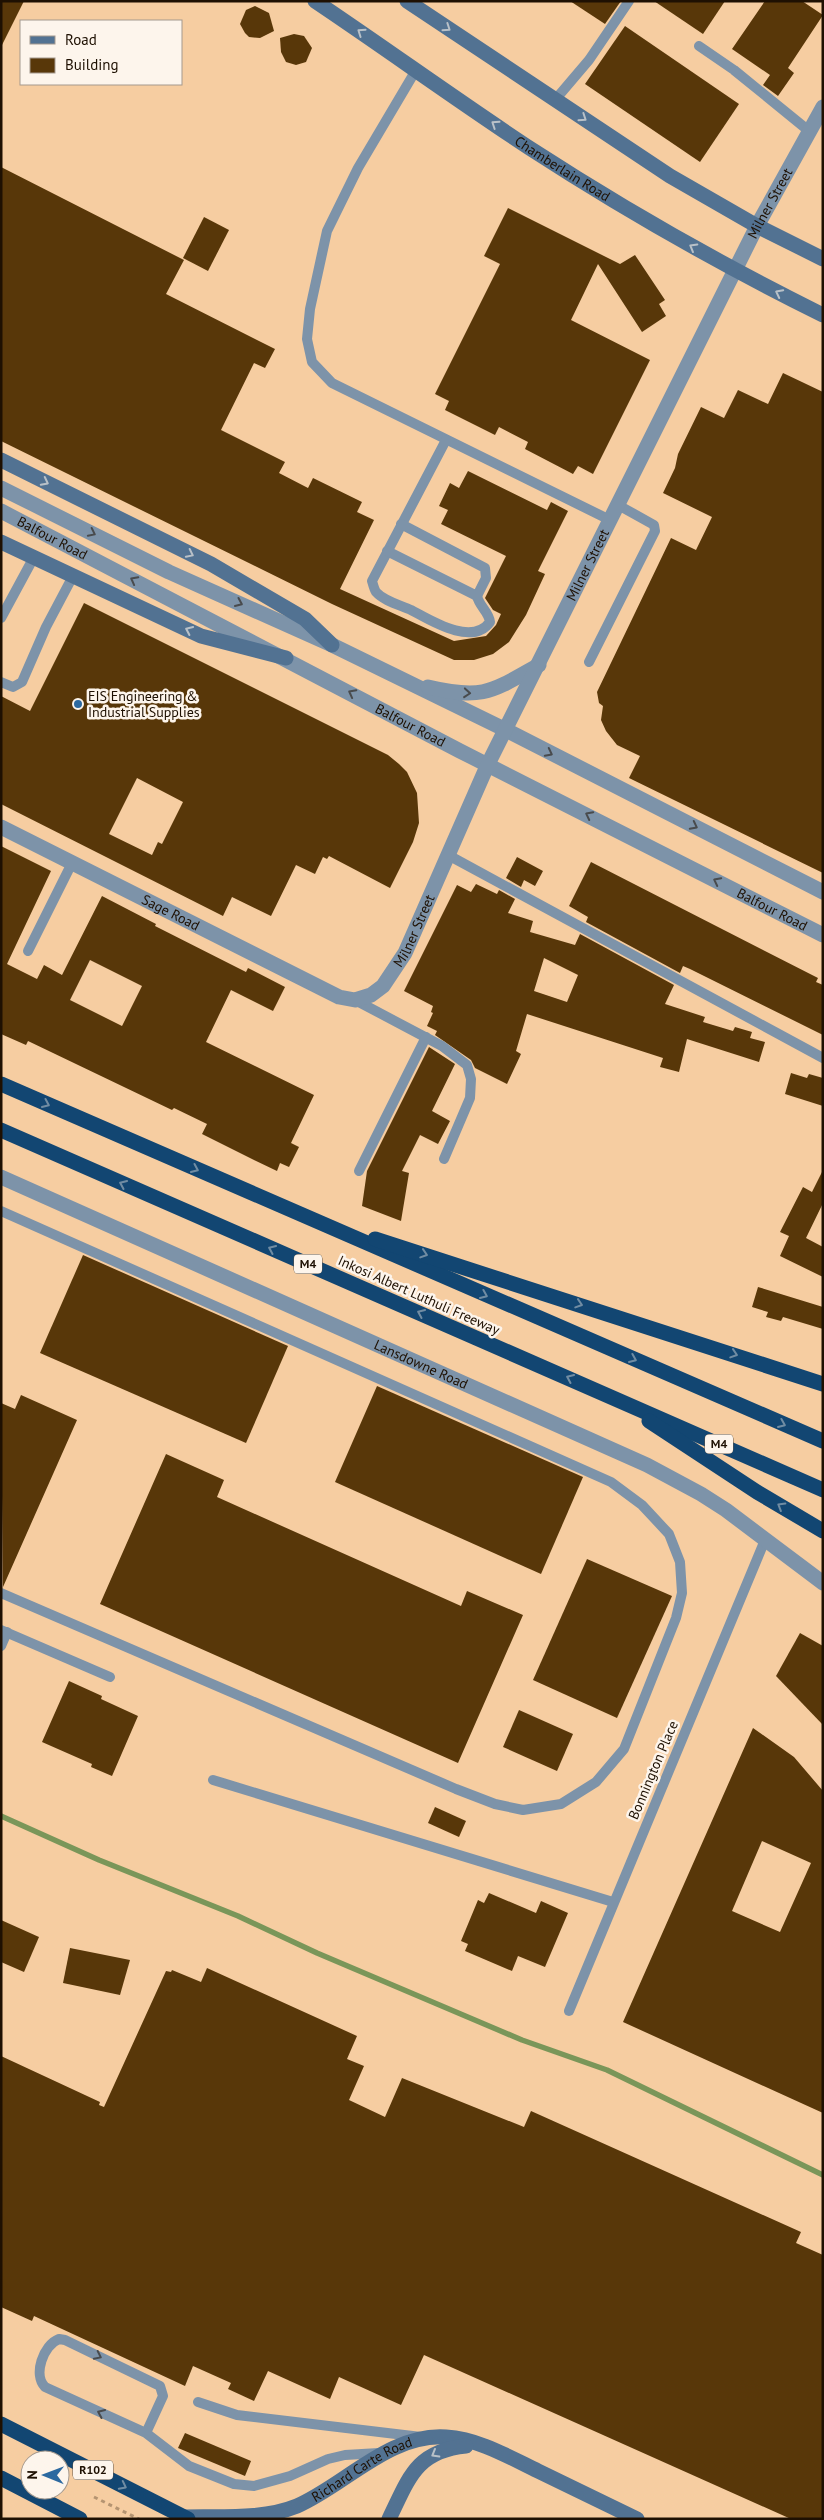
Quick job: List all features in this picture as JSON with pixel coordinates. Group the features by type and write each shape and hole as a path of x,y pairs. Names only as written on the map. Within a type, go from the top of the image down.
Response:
{"highway":[{"name":"Inkosi Albert Luthuli Freeway","path":"1,1084 294,1213 823,1441"},
{"name":"Inkosi Albert Luthuli Freeway","path":"1,1130 823,1490"},
{"path":"294,1213 823,1384"},
{"path":"615,1398 757,1492 823,1531"},
{"name":"R102","path":"1,2424 186,2518"},
{"path":"1,2478 80,2519"}],"street":[{"name":"Chamberlain Road","path":"316,1 538,153 635,214 735,271 823,315"},
{"path":"407,1 670,176 757,226 823,259"},
{"name":"Milner Street","path":"355,1000 371,995 383,986 405,954 488,764 757,226 823,107"},
{"path":"1,460 211,564 305,619 332,645"},
{"name":"Balfour Road","path":"1,488 169,572 332,645 402,681 506,730 823,892"},
{"name":"Balfour Road","path":"1,511 488,764 823,934"},
{"path":"1,542 201,636 286,658"},
{"path":"402,681 444,691 484,693 538,665"},
{"name":"Sage Road","path":"1,827 339,997 355,1000"},
{"name":"Lansdowne Road","path":"1,1177 647,1466 701,1494 823,1583"},
{"name":"Richard Carte Road","path":"186,2518 273,2513 295,2507 318,2495 385,2453 409,2442 427,2438 446,2437 482,2444 637,2519"},
{"name":"Richard Carte Road","path":"389,2519 408,2480 420,2463 446,2448 482,2444"}],"lane":[{"path":"555,100 589,60 629,1"},
{"path":"699,46 734,70 809,131"},
{"path":"416,70 358,168 327,231 310,309 307,340 312,362 332,383 610,520"},
{"path":"387,551 477,596 490,622 479,630 468,633 444,628 388,600 375,591 372,581 387,551 401,524 446,440"},
{"path":"589,662 655,531 654,525 650,521 618,505"},
{"path":"401,524 485,568 486,578 477,596"},
{"path":"1,618 34,557"},
{"path":"1,682 13,687 22,682 46,627 73,576"},
{"path":"448,855 823,1058"},
{"path":"28,951 72,863"},
{"path":"355,1000 454,1053 467,1065 471,1079 470,1098 444,1159"},
{"path":"359,1171 426,1037"},
{"path":"1,1211 611,1482 642,1506 669,1534 680,1562 682,1593 676,1618 624,1749 596,1782 561,1804 523,1810 495,1804 456,1789 1,1593"},
{"name":"Bonnington Place","path":"569,2010 765,1540"},
{"path":"1,1646 4,1631 110,1677"},
{"path":"213,1780 613,1902"},
{"path":"146,2433 164,2396 160,2386 65,2340 59,2339 49,2345 38,2375 40,2382 45,2387 146,2433 188,2466 234,2484 254,2486 290,2476 328,2459 344,2455 385,2453"},
{"path":"198,2402 237,2415 427,2438"}],"path":[{"path":"94,2497 139,2519"}],"building":[{"path":"1,1 24,1 1,47"},
{"path":"570,1 621,1 605,24"},
{"path":"654,1 725,1 703,34"},
{"path":"765,1 802,1 823,15 788,68 794,73 778,96 763,85 770,75 732,49"},
{"path":"255,6 269,13 274,31 260,38 249,37 240,24 246,10"},
{"path":"625,26 739,104 700,162 585,84"},
{"path":"294,34 304,36 312,48 306,62 296,65 286,62 281,52 280,38"},
{"path":"1,167 184,260 166,294 275,349 265,368 254,363 221,430 285,462 279,473 308,488 313,478 362,502 357,512 374,520 340,589 454,641 486,636 496,625 501,614 493,610 485,598 506,556 441,524 448,510 439,506 450,483 459,488 468,471 547,510 551,502 568,511 538,571 545,574 526,615 509,642 493,654 474,660 454,660 332,604 1,441"},
{"path":"508,208 620,264 635,255 665,300 659,304 666,316 642,332 598,264 571,320 650,360 593,474 578,466 573,474 525,449 528,442 499,427 495,435 445,410 449,401 435,394 500,264 484,256"},
{"path":"204,217 229,230 208,271 183,258"},
{"path":"783,373 823,392 823,873 629,778 640,756 617,745 606,731 601,720 603,706 599,703 597,692 671,538 696,550 712,517 663,493 675,468 678,454 701,407 724,418 738,390 768,404"},
{"path":"84,603 388,755 407,772 417,793 419,823 413,842 390,888 329,856 327,859 323,857 315,874 296,865 271,916 232,897 223,916 1,804 1,696 30,711","holes":["137,778 183,802 162,844 158,842 152,855 109,834"]},
{"path":"1,846 51,871 7,964 37,979 44,965 62,975 102,896 156,924 155,926 246,972 248,968 285,987 273,1011 231,990 206,1042 314,1095 291,1143 299,1147 289,1167 280,1163 277,1171 202,1134 207,1124 174,1108 172,1110 28,1041 26,1045 1,1034","holes":["90,960 142,986 122,1026 70,1000"]},
{"path":"517,857 543,871 535,886 524,880 521,887 506,878"},
{"path":"591,862 818,978 816,982 823,985 823,1035 690,969 683,966 680,973 586,922 588,917 569,906"},
{"path":"476,884 497,894 499,890 515,899 508,913 533,921 530,932 575,945 580,934 674,985 665,1004 705,1017 703,1022 733,1031 735,1027 752,1032 750,1038 765,1042 759,1062 687,1039 679,1072 660,1067 663,1058 527,1014 516,1051 521,1054 507,1084 475,1068 471,1060 435,1035 437,1031 427,1026 433,1013 431,1012 433,1006 404,991 457,885 471,892","holes":["544,958 578,975 567,1002 534,991"]},
{"path":"429,1047 455,1064 432,1111 450,1121 438,1144 420,1135 402,1171 409,1173 401,1221 362,1206 367,1171"},
{"path":"791,1073 807,1078 809,1074 823,1078 823,1106 785,1094"},
{"path":"823,1170 823,1203 806,1238 823,1247 823,1277 780,1256 789,1236 780,1232 803,1187 812,1192"},
{"path":"83,1255 288,1346 246,1443 40,1353"},
{"path":"758,1287 823,1307 823,1329 783,1317 781,1321 766,1317 768,1312 752,1307"},
{"path":"377,1386 583,1477 541,1574 335,1482"},
{"path":"21,1395 77,1420 3,1587 1,1403 15,1409"},
{"path":"166,1454 224,1480 217,1497 461,1606 467,1591 523,1615 458,1763 100,1604"},
{"path":"587,1559 672,1596 617,1718 533,1680"},
{"path":"800,1633 823,1646 823,1725 776,1676"},
{"path":"69,1681 102,1696 101,1699 138,1716 112,1776 91,1767 92,1764 42,1742"},
{"path":"519,1710 573,1734 557,1771 503,1747"},
{"path":"753,1728 794,1757 823,1791 823,2113 623,2022","holes":["762,1841 811,1863 780,1932 732,1911"]},
{"path":"435,1807 466,1821 459,1837 428,1823"},
{"path":"489,1893 536,1913 541,1901 568,1913 545,1967 518,1956 512,1971 465,1951 468,1944 461,1941 478,1900 484,1903"},
{"path":"1,1920 39,1937 24,1972 1,1962"},
{"path":"70,1948 130,1960 120,1995 63,1983"},
{"path":"207,1968 357,2036 347,2059 364,2066 349,2100 385,2117 402,2078 524,2127 531,2111 801,2232 796,2243 823,2255 823,2519 791,2519 424,2355 401,2405 339,2377 330,2399 268,2371 254,2401 228,2389 231,2383 193,2366 185,2386 34,2316 32,2321 1,2307 1,2056 100,2102 99,2105 104,2107 166,1971 171,1972 172,1970 201,1982"},
{"path":"185,2433 251,2461 245,2476 178,2448"}],"waterway":[{"path":"1,1816 99,1860 238,1916 317,1953 522,2040 607,2070 823,2175"}],"place":[{"name":"EIS Engineering & Industrial Supplies","path":"78,704"}]}
